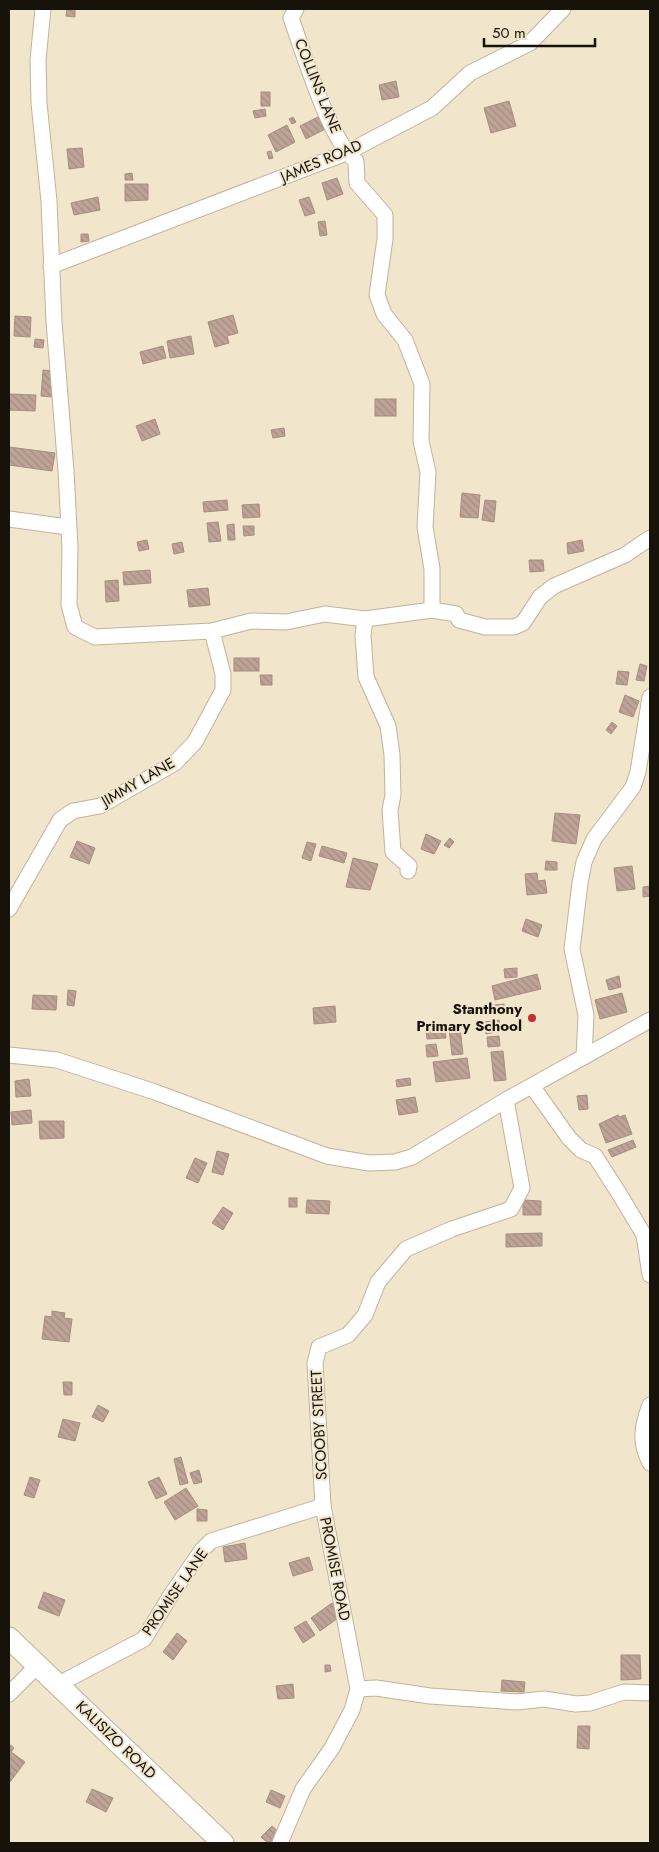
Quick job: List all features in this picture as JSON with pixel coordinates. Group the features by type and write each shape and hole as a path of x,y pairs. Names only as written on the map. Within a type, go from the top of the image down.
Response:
{"street":[{"path":"43,9 38,60 38,103 49,201 51,266 61,392 70,547 69,605 75,627 95,637 212,631 250,621 286,622 325,614 366,619 432,610 456,614 459,620 477,626 514,627 523,623 540,597 554,586 625,555 650,538"},
{"name":"JAMES ROAD","path":"51,266 346,153 432,108 470,73 530,43 563,9"},
{"name":"COLLINS LANE","path":"290,12 316,88 346,153 356,161 357,183 385,216 385,239 377,295 384,314 405,340 422,384 421,441 428,472 425,527 432,569 432,610"},
{"path":"9,519 68,527"},
{"path":"366,619 363,655 366,677 388,726 392,755 391,841 393,852 409,866 408,870"},
{"name":"JIMMY LANE","path":"9,909 60,820 73,812 100,806 175,763 195,742 224,690 223,674 212,631"},
{"path":"584,1057 586,1015 572,949 580,883 584,862 594,839 633,787 638,772 650,697"},
{"path":"9,1055 58,1060 155,1092 327,1156 369,1163 394,1162 412,1157 506,1100 650,1020"},
{"path":"532,1086 569,1138 581,1150 594,1156 620,1195 644,1235 650,1275"},
{"name":"SCOOBY STREET","path":"323,1506 315,1363 319,1348 348,1335 360,1322 365,1315 378,1282 406,1248 452,1229 511,1209 522,1188 506,1100"},
{"path":"650,1405 643,1423 642,1440 650,1463"},
{"name":"PROMISE ROAD","path":"211,1542 323,1506 358,1689"},
{"name":"PROMISE LANE","path":"59,1684 144,1639 202,1550 211,1542"},
{"name":"KALISIZO ROAD","path":"9,1638 223,1843"},
{"path":"9,1694 38,1666"},
{"path":"280,1843 303,1789 332,1748 352,1710 358,1689 376,1688 430,1696 517,1702 544,1699 576,1704 590,1703 624,1692 650,1693"}],"building":[{"path":"67,9 75,9 75,17 66,16"},
{"path":"396,81 399,97 382,100 379,85"},
{"path":"261,92 270,92 270,106 261,106"},
{"path":"509,101 516,126 491,133 484,108"},
{"path":"265,109 266,116 255,118 253,111"},
{"path":"322,115 329,127 306,139 300,126"},
{"path":"293,117 296,122 292,124 289,119"},
{"path":"287,125 295,142 276,152 268,135"},
{"path":"82,148 84,167 69,169 67,149"},
{"path":"271,151 273,158 269,159 267,152"},
{"path":"132,173 133,180 125,180 125,174"},
{"path":"337,178 343,194 327,200 322,183"},
{"path":"125,184 148,184 148,200 125,201"},
{"path":"98,197 100,210 74,215 71,203"},
{"path":"309,197 315,213 305,216 299,200"},
{"path":"325,221 327,235 320,236 318,222"},
{"path":"81,234 88,234 89,241 81,242"},
{"path":"233,315 238,333 227,336 229,343 215,347 208,322"},
{"path":"15,316 31,317 30,337 14,336"},
{"path":"191,336 194,354 170,358 167,341"},
{"path":"35,339 44,340 43,348 34,347"},
{"path":"163,346 166,358 143,364 140,352"},
{"path":"43,370 55,371 53,397 41,396"},
{"path":"9,394 36,395 35,411 9,410"},
{"path":"375,399 396,399 396,416 375,416"},
{"path":"155,419 160,434 142,441 136,426"},
{"path":"284,428 285,436 273,438 271,430"},
{"path":"9,447 55,453 52,471 9,465"},
{"path":"462,493 480,495 478,518 460,517"},
{"path":"227,500 228,510 204,512 203,502"},
{"path":"485,500 496,501 494,522 482,520"},
{"path":"259,504 260,517 243,518 242,505"},
{"path":"218,522 221,541 209,542 207,523"},
{"path":"234,524 235,540 228,540 227,525"},
{"path":"243,526 254,526 254,535 244,536"},
{"path":"147,540 149,549 139,551 137,542"},
{"path":"582,540 584,551 568,554 567,543"},
{"path":"182,542 184,552 174,554 172,544"},
{"path":"529,560 543,560 544,571 530,572"},
{"path":"150,570 151,583 124,585 123,572"},
{"path":"118,580 119,601 106,602 105,581"},
{"path":"208,588 210,605 189,607 187,590"},
{"path":"234,658 259,658 259,671 234,671"},
{"path":"640,664 647,666 644,681 636,680"},
{"path":"618,671 629,672 627,685 616,684"},
{"path":"260,675 272,675 272,685 261,685"},
{"path":"625,695 639,701 633,717 619,712"},
{"path":"612,722 617,726 611,734 606,730"},
{"path":"555,813 580,815 576,844 552,841"},
{"path":"426,834 441,841 434,854 421,849"},
{"path":"450,838 454,842 449,848 444,845"},
{"path":"77,841 95,848 89,864 70,857"},
{"path":"307,842 316,844 311,861 302,858"},
{"path":"322,846 347,853 344,863 319,856"},
{"path":"353,858 378,864 370,890 346,887"},
{"path":"546,861 557,862 557,870 545,870"},
{"path":"632,866 635,889 617,891 614,868"},
{"path":"537,873 538,881 545,880 547,893 527,895 525,874"},
{"path":"650,886 650,896 643,897 643,887"},
{"path":"526,919 542,925 538,937 522,931"},
{"path":"517,968 517,977 505,978 504,969"},
{"path":"537,974 541,989 495,1000 492,986"},
{"path":"619,976 621,987 609,990 606,980"},
{"path":"68,990 76,991 74,1006 67,1005"},
{"path":"622,993 627,1012 600,1019 595,1000"},
{"path":"33,995 57,996 56,1010 32,1009"},
{"path":"504,1004 505,1013 487,1015 486,1006"},
{"path":"335,1006 336,1022 314,1024 313,1008"},
{"path":"499,1020 501,1031 486,1034 484,1022"},
{"path":"445,1028 446,1038 427,1039 426,1030"},
{"path":"460,1028 463,1054 452,1055 449,1029"},
{"path":"499,1036 500,1046 488,1047 487,1037"},
{"path":"436,1044 438,1056 427,1057 426,1045"},
{"path":"503,1051 506,1080 494,1081 491,1052"},
{"path":"467,1058 470,1078 436,1082 433,1062"},
{"path":"410,1078 411,1085 397,1087 396,1080"},
{"path":"29,1079 31,1096 16,1097 15,1081"},
{"path":"587,1095 588,1109 579,1110 577,1096"},
{"path":"415,1097 418,1112 399,1115 396,1100"},
{"path":"31,1110 32,1123 12,1125 11,1112"},
{"path":"618,1115 619,1117 625,1115 632,1134 606,1143 599,1124"},
{"path":"39,1121 64,1121 64,1138 40,1139"},
{"path":"633,1140 636,1147 612,1157 608,1150"},
{"path":"217,1151 229,1154 223,1175 212,1172"},
{"path":"195,1158 207,1163 198,1183 186,1178"},
{"path":"289,1198 297,1198 297,1207 289,1207"},
{"path":"307,1200 330,1201 329,1214 306,1213"},
{"path":"523,1200 541,1201 541,1215 523,1215"},
{"path":"223,1207 233,1213 223,1230 212,1223"},
{"path":"542,1233 542,1246 506,1247 506,1234"},
{"path":"52,1311 65,1313 64,1318 72,1319 69,1342 42,1339 45,1316 52,1317"},
{"path":"63,1382 72,1382 72,1395 64,1395"},
{"path":"98,1405 109,1411 103,1422 92,1417"},
{"path":"63,1419 80,1423 75,1441 58,1437"},
{"path":"181,1457 188,1483 180,1485 174,1459"},
{"path":"199,1470 202,1482 194,1484 190,1473"},
{"path":"30,1477 40,1480 34,1498 24,1495"},
{"path":"159,1477 167,1494 156,1499 148,1482"},
{"path":"186,1488 198,1506 175,1520 164,1502"},
{"path":"197,1509 207,1510 207,1521 197,1521"},
{"path":"245,1543 247,1559 225,1562 223,1547"},
{"path":"309,1557 313,1570 293,1576 289,1563"},
{"path":"44,1592 65,1600 59,1616 38,1608"},
{"path":"332,1603 341,1616 320,1631 311,1618"},
{"path":"306,1621 315,1635 303,1643 294,1628"},
{"path":"177,1633 187,1641 173,1660 163,1652"},
{"path":"621,1655 640,1655 641,1679 621,1680"},
{"path":"325,1665 330,1665 331,1671 325,1672"},
{"path":"502,1680 525,1682 524,1692 501,1691"},
{"path":"293,1684 294,1698 278,1699 276,1686"},
{"path":"578,1726 590,1726 589,1749 577,1748"},
{"path":"9,1744 14,1748 11,1752 25,1762 10,1782"},
{"path":"92,1789 113,1798 106,1812 86,1802"},
{"path":"271,1790 285,1796 280,1808 266,1802"},
{"path":"272,1826 282,1835 274,1843 268,1843 261,1837"}],"place":[{"name":"Stanthony Primary School","path":"532,1018"}]}
